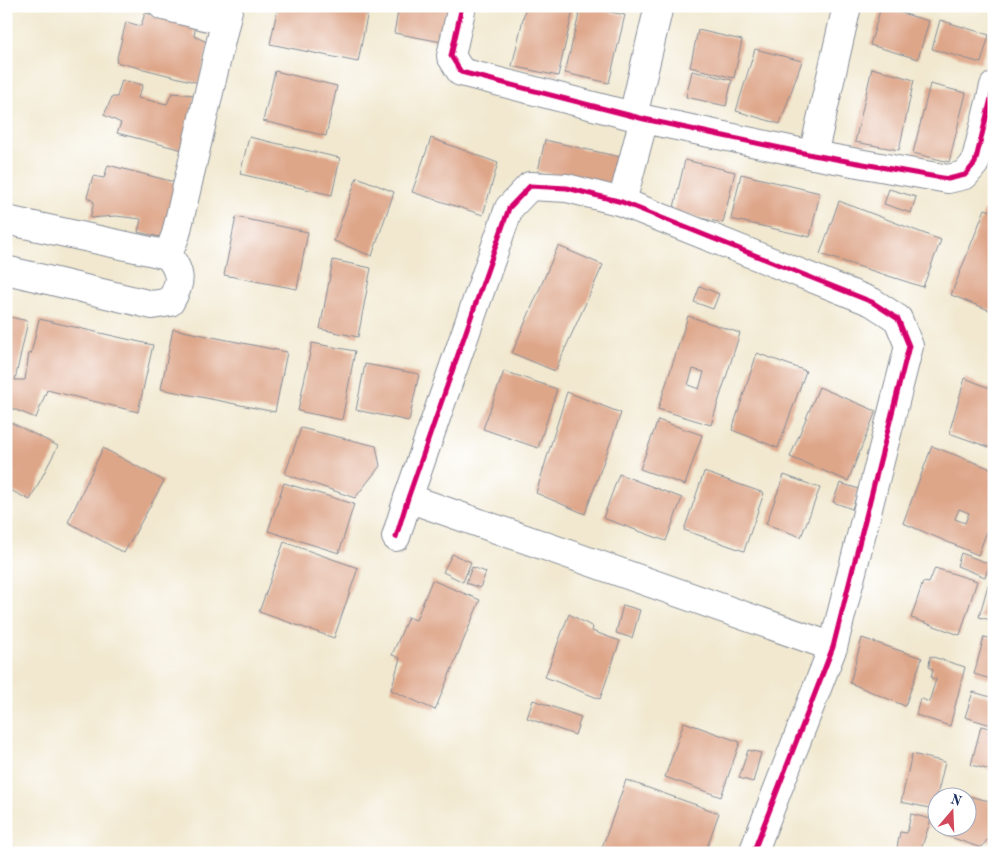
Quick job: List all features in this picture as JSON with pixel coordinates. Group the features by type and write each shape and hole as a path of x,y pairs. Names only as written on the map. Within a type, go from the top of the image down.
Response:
{"street":[{"path":"163,6 227,14 176,234 168,255"},
{"path":"462,6 451,56 461,72 639,118 812,154 948,179 965,174 975,164 994,86"},
{"path":"622,202 659,6"},
{"path":"812,154 847,6"},
{"path":"396,537 510,208 530,186 567,188 622,202 872,302 898,319 909,346 833,647 753,853"},
{"path":"6,220 168,255 178,267 179,287 170,302 152,305 6,270"},
{"path":"408,498 833,647"}],"building":[{"path":"278,6 369,6 358,62 270,44"},
{"path":"399,6 449,6 442,42 394,33"},
{"path":"526,6 574,6 558,76 512,66"},
{"path":"581,6 625,15 609,83 565,73"},
{"path":"881,7 929,21 918,59 870,45"},
{"path":"145,13 196,24 194,36 209,43 199,83 116,62 126,22 141,26"},
{"path":"940,20 989,35 981,63 932,49"},
{"path":"698,30 742,40 734,78 690,67"},
{"path":"755,49 802,61 780,124 736,111"},
{"path":"872,68 914,80 899,150 855,142"},
{"path":"275,71 337,86 326,136 263,121"},
{"path":"692,71 732,80 726,106 686,97"},
{"path":"122,80 143,85 138,98 167,104 172,93 195,95 183,150 117,133 121,123 104,115 112,97 117,97"},
{"path":"930,84 966,93 949,162 913,153"},
{"path":"249,137 340,158 332,195 240,174"},
{"path":"431,138 498,163 483,215 412,192"},
{"path":"545,140 620,157 613,189 538,171"},
{"path":"685,160 735,172 723,223 673,212"},
{"path":"108,165 186,185 169,239 138,232 141,219 116,216 90,218 94,202 87,197 93,176 104,178"},
{"path":"741,174 820,193 810,237 731,219"},
{"path":"357,177 394,192 372,256 334,241"},
{"path":"889,189 916,197 911,213 884,204"},
{"path":"839,201 941,240 923,287 820,254"},
{"path":"985,209 994,212 994,312 951,295"},
{"path":"236,217 308,232 297,289 224,275"},
{"path":"558,246 603,265 555,371 512,353"},
{"path":"333,260 371,268 358,337 320,329"},
{"path":"700,286 719,294 713,309 694,302"},
{"path":"6,316 28,321 15,380 25,380 29,353 31,354 39,319 153,345 138,412 47,390 36,418 6,406 6,380 13,380 6,378"},
{"path":"688,316 740,333 711,425 658,409","holes":["693,369 704,372 699,389 688,385"]},
{"path":"173,329 287,352 275,412 161,389"},
{"path":"312,343 355,351 342,420 298,411"},
{"path":"757,353 806,371 778,448 732,430"},
{"path":"365,364 419,374 409,421 356,410"},
{"path":"504,371 557,389 538,448 483,429"},
{"path":"965,378 994,390 994,449 949,433"},
{"path":"819,387 876,411 848,481 790,457"},
{"path":"567,392 621,413 585,514 536,493"},
{"path":"6,420 58,446 30,500 6,488"},
{"path":"658,420 702,435 685,485 640,469"},
{"path":"301,428 376,446 380,466 355,498 285,474"},
{"path":"932,446 994,470 994,513 978,555 903,523","holes":["959,509 969,513 965,523 955,519"]},
{"path":"103,448 164,481 124,553 68,522"},
{"path":"704,472 764,493 744,551 684,530"},
{"path":"619,474 682,498 666,541 603,518"},
{"path":"784,475 820,488 801,537 766,524"},
{"path":"284,483 354,504 339,553 268,531"},
{"path":"840,483 859,489 852,509 833,502"},
{"path":"284,542 358,568 334,638 259,612"},
{"path":"961,553 990,564 985,577 957,566"},
{"path":"452,554 471,562 463,582 443,572"},
{"path":"472,567 486,572 480,588 466,583"},
{"path":"935,568 977,581 960,635 911,618 923,582 929,583"},
{"path":"432,580 480,600 435,710 391,690 400,658 392,655 408,617 416,620"},
{"path":"988,585 994,587 994,621 979,617"},
{"path":"623,605 640,610 632,638 616,633"},
{"path":"569,614 593,627 592,631 620,641 600,699 545,677"},
{"path":"984,637 994,639 994,680 974,674"},
{"path":"862,638 922,658 905,706 850,683"},
{"path":"930,656 965,667 950,726 916,715 920,698 929,702 936,679 931,678 933,670 929,667"},
{"path":"973,692 994,698 994,726 965,717"},
{"path":"533,700 581,717 575,735 527,718"},
{"path":"684,722 740,742 721,797 665,777"},
{"path":"981,726 994,729 994,771 971,765"},
{"path":"748,750 761,753 753,782 739,778"},
{"path":"912,754 945,762 939,786 928,786 928,808 901,802"},
{"path":"626,780 719,813 705,853 600,853"},
{"path":"978,798 994,802 994,842 987,840 981,848 948,836 978,836"},
{"path":"911,814 928,818 928,828 920,853 896,853 900,832 907,833"}],"cycle path":[{"path":"462,6 451,56 461,72 644,119 813,155 948,179 965,175 975,163 994,86"},
{"path":"396,537 509,208 530,186 567,188 622,202 872,302 898,319 909,346 833,647 753,853"}]}
